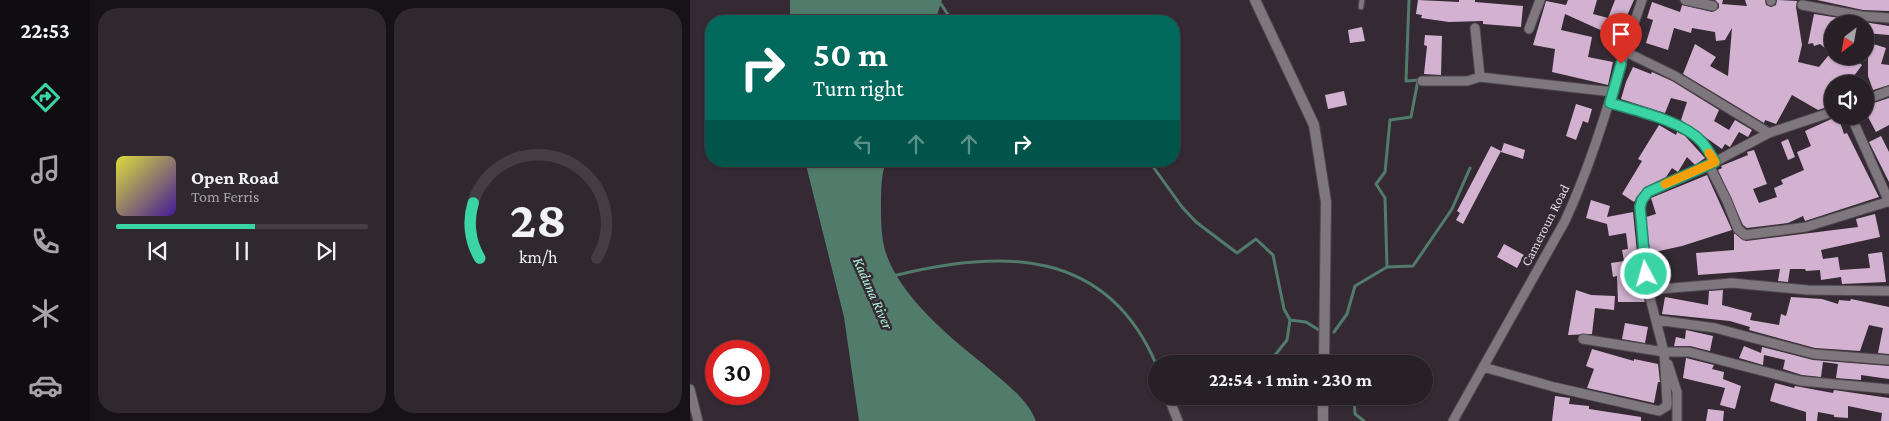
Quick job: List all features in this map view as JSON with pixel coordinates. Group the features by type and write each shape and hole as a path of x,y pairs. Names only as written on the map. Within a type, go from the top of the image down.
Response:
{"street":[{"path":"1255,0 1314,125 1326,202 1324,355"},
{"path":"1529,29 1540,0"},
{"name":"Cameroun Road","path":"1453,421 1566,221 1610,103 1624,51 1642,0"},
{"path":"1685,0 1713,6"},
{"path":"1802,5 1862,16 1889,18"},
{"path":"1476,28 1480,77"},
{"path":"1624,51 1675,76 1769,134"},
{"path":"1422,81 1467,81 1480,77 1613,92"},
{"path":"1874,97 1889,91"},
{"path":"1610,103 1660,118 1701,141 1712,163 1738,228 1745,235 1806,227 1888,202 1855,125"},
{"path":"1677,421 1677,392 1664,352 1648,290 1640,207 1642,200 1648,192 1712,163 1769,134 1824,115"},
{"path":"1648,290 1732,283 1808,290 1889,291"},
{"path":"1657,320 1715,328 1814,354 1889,360"},
{"path":"1583,339 1664,352 1689,352 1801,381 1889,389"},
{"path":"1483,368 1554,387 1659,411 1667,406 1664,352"},
{"path":"690,390 698,421"},
{"path":"1172,405 1178,421"},
{"path":"1323,405 1323,421"}],"lane":[{"path":"1361,8 1362,0"}],"water":[{"path":"790,0 942,0 937,15 790,15"},
{"name":"Kaduna River","path":"806,167 884,167 881,190 882,232 885,250 894,271 903,286 927,315 1020,396 1036,421 859,421 844,317"}],"building":[{"path":"1418,0 1459,2 1459,0 1475,0 1475,2 1523,6 1521,27 1483,24 1483,21 1449,22 1421,18 1422,15 1416,14"},
{"path":"1568,0 1597,0 1593,14 1608,18 1615,0 1634,0 1626,18 1622,16 1616,37 1565,14 1561,30 1592,37 1588,57 1613,62 1608,85 1552,72 1555,49 1533,45 1546,1 1566,5"},
{"path":"1715,0 1723,0 1722,4 1747,6 1745,0 1765,0 1766,5 1771,7 1776,5 1777,0 1797,1 1796,7 1802,45 1798,62 1819,67 1824,61 1824,65 1862,65 1855,75 1824,75 1824,108 1818,110 1792,95 1776,124 1765,120 1764,123 1683,74 1695,44 1716,57 1710,66 1728,76 1732,28 1725,40 1716,41 1715,32 1692,28 1691,33 1674,28 1668,50 1646,43 1653,20 1647,18 1652,2 1680,12 1682,5 1712,12 1719,8 1719,4"},
{"path":"1817,0 1889,0 1889,11 1863,10"},
{"path":"1814,14 1824,16 1824,47 1820,44 1814,46 1813,43 1808,44"},
{"path":"1874,24 1889,26 1889,35 1874,34"},
{"path":"1362,27 1365,41 1350,43 1348,30"},
{"path":"1425,35 1442,36 1441,75 1424,74 1427,46 1424,45"},
{"path":"1874,44 1886,48 1881,64 1889,65 1889,85 1874,90 1874,75 1868,75 1868,65 1874,65"},
{"path":"1633,67 1651,74 1652,72 1672,81 1719,110 1714,121 1729,130 1735,120 1752,130 1748,137 1739,132 1730,147 1725,144 1722,149 1681,120 1687,102 1671,98 1665,113 1621,99"},
{"path":"1344,91 1347,105 1328,109 1325,95"},
{"path":"1889,98 1889,125 1876,132 1872,125 1874,125 1874,103"},
{"path":"1576,104 1592,109 1588,123 1583,121 1576,140 1566,136"},
{"path":"1824,122 1824,125 1841,125 1844,134 1847,133 1879,197 1805,221 1803,216 1788,223 1747,228 1743,225 1718,170 1722,168 1721,166 1748,155 1747,152 1754,150 1767,184 1753,189 1759,203 1777,197 1774,188 1783,184 1781,180 1804,170 1797,152 1811,146 1805,131"},
{"path":"1659,125 1676,135 1677,132 1685,136 1705,158 1695,165 1687,157 1678,172 1672,168 1666,177 1644,188 1634,202 1622,194 1642,161 1638,159"},
{"path":"1881,136 1889,152 1889,182 1869,142"},
{"path":"1788,139 1795,157 1788,160 1781,142"},
{"path":"1504,143 1525,150 1523,159 1501,152"},
{"path":"1491,146 1501,151 1463,224 1456,220 1460,213 1457,211"},
{"path":"1707,175 1732,230 1682,246 1650,253 1646,217 1656,214 1651,198"},
{"path":"1591,200 1610,206 1607,217 1633,212 1641,292 1645,302 1618,302 1617,276 1613,277 1611,263 1624,261 1622,250 1628,249 1626,233 1609,236 1607,224 1586,218"},
{"path":"1875,214 1880,237 1821,250 1823,259 1838,257 1840,270 1870,268 1868,254 1882,252 1886,282 1842,284 1841,277 1821,280 1820,270 1806,271 1805,269 1790,269 1788,282 1778,281 1780,269 1698,275 1696,253 1734,250 1734,233 1746,241 1858,227 1856,219"},
{"path":"1504,244 1524,255 1517,268 1497,257"},
{"path":"1576,290 1591,295 1615,296 1614,310 1595,308 1592,334 1568,335"},
{"path":"1723,290 1722,305 1752,313 1750,320 1779,325 1781,314 1786,316 1791,297 1822,299 1838,304 1839,300 1850,301 1851,299 1889,307 1889,354 1878,353 1883,328 1869,325 1860,351 1815,348 1749,330 1750,327 1730,321 1662,314 1665,297 1708,305 1709,291"},
{"path":"1625,323 1648,327 1645,343 1622,339"},
{"path":"1686,330 1713,336 1710,351 1690,346 1674,346 1676,337 1685,339"},
{"path":"1744,346 1761,353 1762,347 1813,360 1889,366 1889,379 1861,375 1861,380 1836,378 1838,364 1823,362 1821,377 1802,375 1783,369 1785,360 1764,355 1763,365 1739,358"},
{"path":"1592,349 1634,361 1634,359 1658,364 1660,382 1658,382 1654,403 1587,388 1594,369 1586,366"},
{"path":"1686,358 1714,365 1712,369 1724,372 1723,379 1741,386 1735,409 1720,405 1725,388 1683,378"},
{"path":"1775,383 1794,388 1795,386 1833,393 1834,390 1889,398 1889,421 1881,421 1882,413 1848,406 1848,418 1834,417 1834,415 1818,412 1817,421 1806,421 1806,412 1770,401"},
{"path":"1555,396 1570,398 1569,404 1589,406 1589,409 1641,417 1641,421 1552,421"},
{"path":"1708,409 1724,411 1723,421 1706,421"}],"waterway":[{"path":"934,0 941,4 948,15"},
{"path":"1387,267 1385,198 1376,184 1385,172 1390,120 1411,117 1418,80 1406,81 1409,0"},
{"path":"1153,167 1182,207 1196,222 1237,253 1256,239 1273,255 1284,309 1290,320 1287,340 1275,355"},
{"path":"1334,332 1347,314 1355,286 1387,267 1413,266 1452,209 1470,168"},
{"path":"893,276 933,267 972,262 1010,261 1046,266 1079,278 1109,297 1135,326 1151,355"},
{"path":"1290,320 1306,322 1319,330"},
{"path":"1354,405 1355,414 1364,421"}],"slow traffic":[{"path":"1665,184 1715,162 1709,153"}],"route":[{"path":"1621,64 1610,103 1660,118 1688,132 1701,141 1715,162 1648,192 1642,200 1640,207 1646,274"}]}
